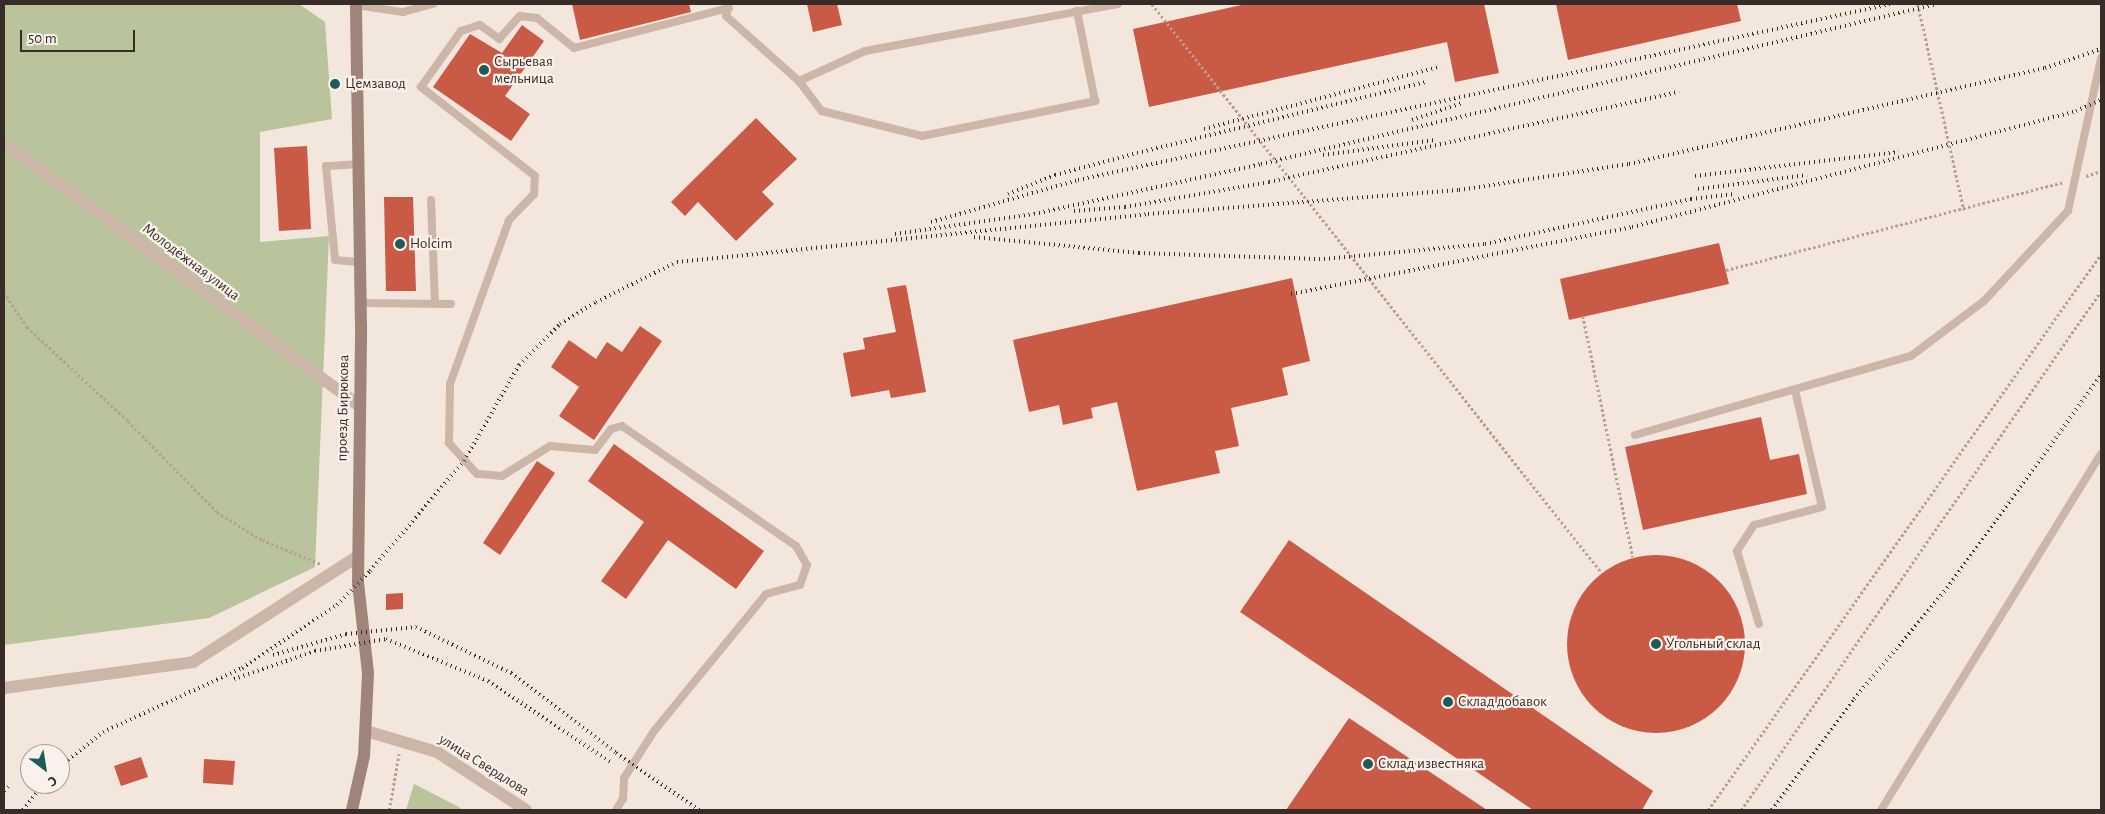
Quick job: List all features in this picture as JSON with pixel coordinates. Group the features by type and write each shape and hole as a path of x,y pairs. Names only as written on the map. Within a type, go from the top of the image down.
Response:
{"street":[{"name":"проезд Бирюкова","path":"352,810 366,731 368,673 358,556 361,303 355,4"},
{"name":"Молодёжная улица","path":"4,143 359,406"},
{"path":"4,688 193,662 358,556"},
{"name":"улица Свердлова","path":"366,731 402,740 437,752 526,810"}],"lane":[{"path":"355,4 403,12 433,4"},
{"path":"799,81 865,51 1118,4"},
{"path":"616,810 623,799 624,778 654,731 766,594 800,585 807,565 796,546 622,426 611,429 595,450 550,446 502,476 477,474 449,443 450,384 508,220 534,194 536,176 421,87 461,31 480,25 499,39 520,16 536,18 574,48 728,6 726,16 799,81 822,111 922,136 1095,101 1077,11"},
{"path":"1635,435 1911,356 1984,301 2068,211 2101,58"},
{"path":"358,164 326,166 335,260 360,262"},
{"path":"431,200 435,304"},
{"path":"361,303 451,304"},
{"path":"1759,624 1737,552 1754,524 1822,507 1795,390"},
{"path":"1880,810 2101,454"}],"path":[{"path":"1152,4 1602,572"},
{"path":"1918,4 1964,210"},
{"path":"2083,177 2101,172"},
{"path":"1726,270 1964,210 2074,179"},
{"path":"1708,810 2101,254"},
{"path":"1741,810 2101,291"},
{"path":"4,292 27,327 128,421 217,512 262,540 327,567"},
{"path":"1584,316 1633,557"},
{"path":"389,810 402,740"}],"green space":[{"path":"4,4 299,4 325,22 332,119 260,132 260,242 329,236 315,567 209,618 4,645"},
{"path":"414,784 459,807 462,810 406,810"}],"building":[{"name":"Сырьевая мельница","path":"572,4 689,4 691,12 580,40"},
{"path":"807,4 837,4 842,25 813,32"},
{"path":"1246,4 1484,4 1499,73 1455,82 1447,42 1149,107 1133,29"},
{"path":"1556,4 1737,4 1741,21 1568,60"},
{"name":"Сырьевая мельница","path":"522,25 544,41 505,96 530,114 511,141 433,87 470,34 502,53"},
{"path":"756,118 797,159 762,192 774,204 736,241 698,202 685,216 671,202"},
{"path":"307,146 311,229 279,231 274,148"},
{"name":"Holcim","path":"384,197 413,197 416,291 386,291"},
{"path":"1719,243 1729,284 1569,320 1560,279"},
{"path":"1292,278 1310,361 1282,368 1288,395 1231,408 1239,446 1215,451 1220,473 1137,491 1117,402 1091,408 1093,418 1063,425 1059,405 1029,412 1013,340"},
{"path":"906,285 926,392 891,398 889,390 851,397 843,353 865,349 863,338 896,332 887,288"},
{"path":"640,326 662,341 594,440 559,416 579,387 551,367 569,340 596,359 607,342 622,352"},
{"path":"1761,417 1770,460 1799,454 1807,494 1643,530 1625,447"},
{"path":"614,444 764,551 736,589 668,540 626,599 601,581 644,522 588,481"},
{"path":"537,461 555,473 500,555 483,543"},
{"name":"Склад добавок","path":"1289,540 1653,791 1642,810 1533,810 1240,612"},
{"name":"Угольный склад","path":"1647,555 1665,555 1698,565 1713,575 1725,587 1735,602 1741,618 1745,644 1741,670 1735,686 1725,701 1713,713 1698,723 1682,729 1665,733 1647,733 1614,723 1599,713 1587,701 1577,686 1571,670 1567,653 1567,635 1577,602 1587,587 1599,575 1614,565 1630,559"},
{"path":"403,593 403,609 386,610 386,594"},
{"name":"Склад известняка","path":"1349,718 1487,810 1286,810"},
{"path":"141,757 148,777 121,786 114,766"},
{"path":"204,759 235,761 233,785 203,783"}],"railway":[{"path":"931,222 1078,180 1891,4"},
{"path":"895,234 1034,214 1261,164 1937,4"},
{"path":"70,758 103,732 242,668 337,605 370,571 464,461 519,365 560,324 596,302 677,262 1148,214 1459,190 1629,164 2045,68 2101,49"},
{"path":"1204,129 1439,67"},
{"path":"1008,194 1055,175 1137,153 1427,82"},
{"path":"1074,211 1125,207 1269,182 1679,92"},
{"path":"1291,294 1632,227 2076,111 2101,100"},
{"path":"1412,120 1462,103"},
{"path":"1323,155 1435,140"},
{"path":"1695,176 1899,152"},
{"path":"1698,189 1807,175"},
{"path":"974,237 1139,253 1324,259 1485,244 1691,199 1735,194"},
{"path":"1772,810 1854,699 1947,588 2101,375"},
{"path":"273,655 346,634 416,627 511,673 616,753 699,810"},
{"path":"234,679 315,651 386,639 488,681 612,763"},
{"path":"4,791 11,784"},
{"path":"23,810 36,794"}],"place":[{"name":"Сырьевая мельница","path":"484,70"},
{"name":"Цемзавод","path":"335,84"},
{"name":"Holcim","path":"400,244"},
{"name":"Угольный склад","path":"1656,644"},
{"name":"Склад добавок","path":"1448,702"},
{"name":"Склад известняка","path":"1368,764"}]}
